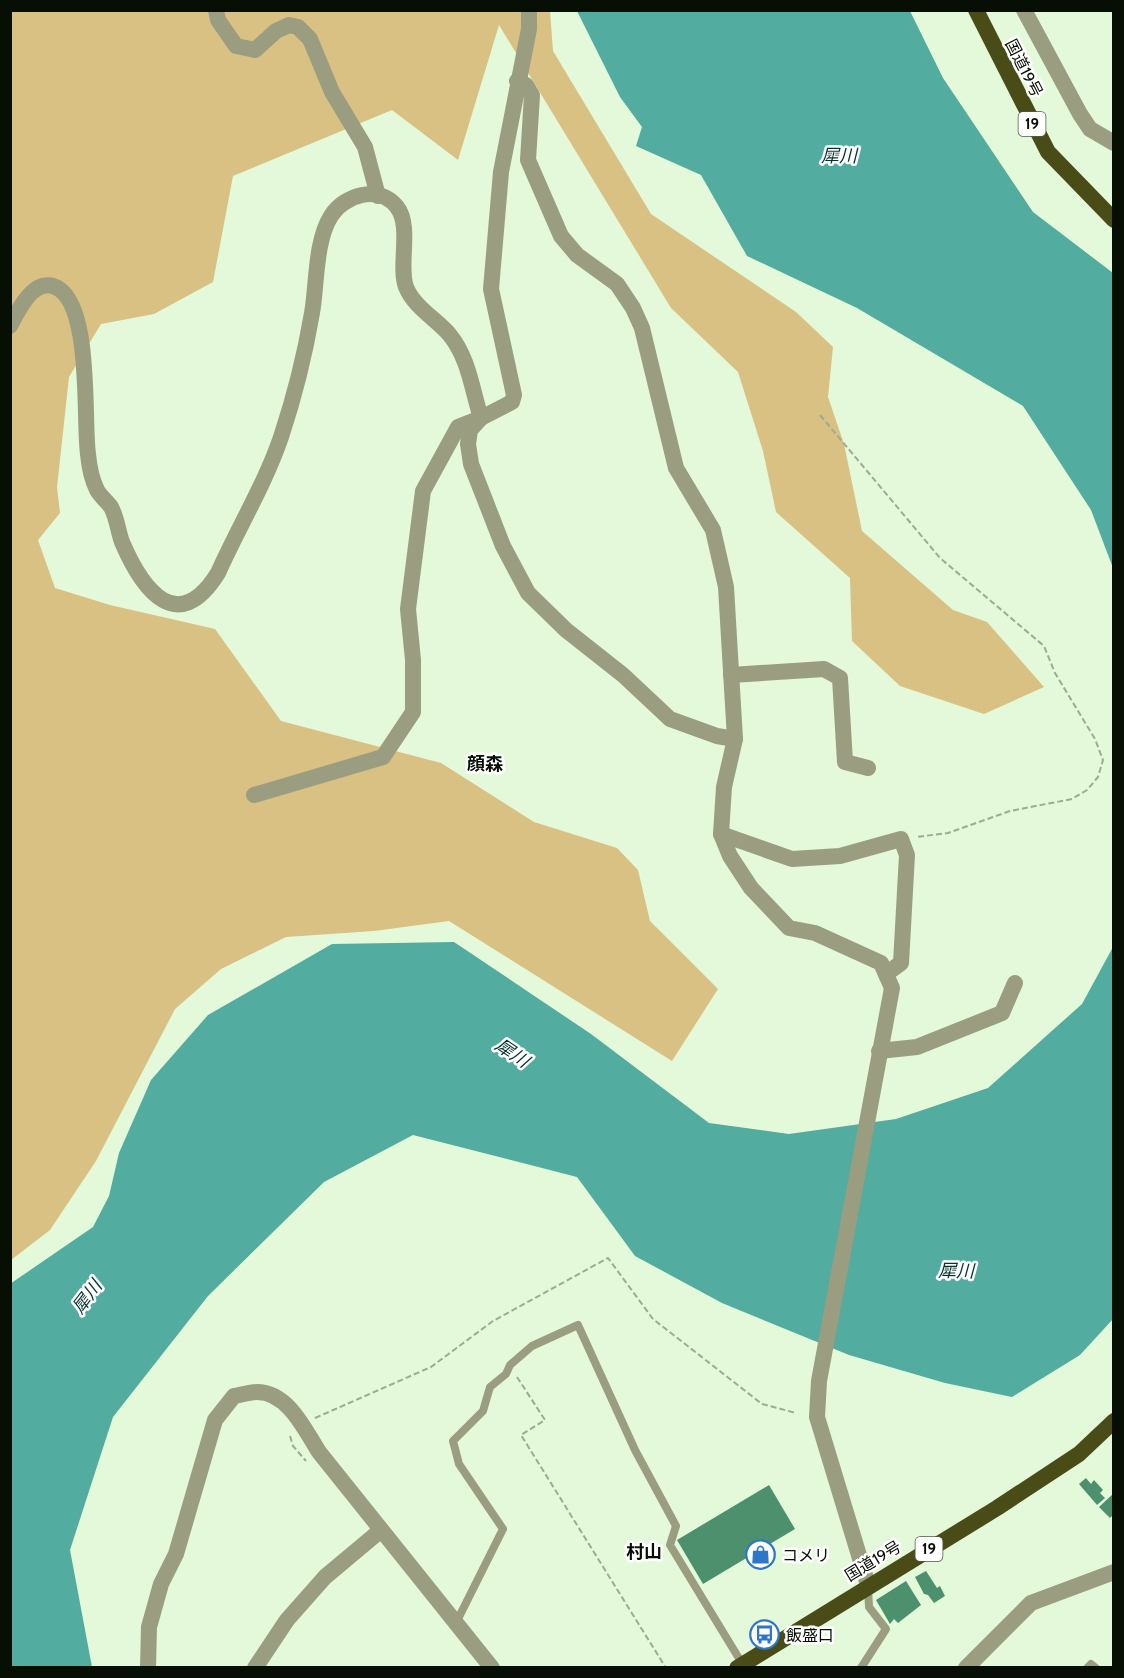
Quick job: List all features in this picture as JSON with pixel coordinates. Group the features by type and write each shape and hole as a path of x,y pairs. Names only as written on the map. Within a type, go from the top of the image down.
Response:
{"highway":[{"name":"国道19号","path":"976,10 1048,152 1113,220"},
{"name":"国道19号","path":"742,1666 868,1585 1034,1484 1079,1454 1113,1421"}],"street":[{"path":"216,10 218,20 236,46 255,50 276,31 289,25 298,27 310,39 332,92 365,147 378,195"},
{"path":"254,795 383,757 413,712 413,660 408,609 423,491 458,427 506,407 512,402 514,395 491,289 501,171 529,29 529,10"},
{"path":"1024,10 1090,129 1113,143"},
{"path":"517,81 526,85 532,95 528,160 561,236 577,255 617,284 633,308 642,328 676,468 713,530 726,587 735,740 724,787 721,834 730,856 751,888 789,928 815,933 846,945 881,963 892,988 819,1381 817,1417 868,1585"},
{"path":"10,326 19,310 36,289 48,284 64,293 80,327 88,455 97,490 111,508 122,541 137,571 152,591 166,602 178,606 191,604 208,589 218,573 281,437 312,314 318,260 330,218 338,207 356,194 378,195 397,206 402,217 406,286 412,298 450,335 463,356 481,418"},
{"path":"481,418 471,430 468,444 471,464 503,546 528,593 566,630 623,675 670,719 735,740"},
{"path":"731,675 825,669 840,678 845,762 868,768"},
{"path":"721,834 792,859 840,856 901,838 907,855 901,963 886,974"},
{"path":"879,1051 917,1047 1002,1013 1015,982"},
{"path":"148,1668 149,1627 161,1584 176,1554 215,1420 234,1396 259,1392 279,1399 297,1417 319,1452 492,1668"},
{"path":"255,1668 287,1620 325,1577 381,1530"},
{"path":"966,1668 994,1637 1031,1603 1113,1572"}],"lane":[{"path":"456,1624 503,1529 459,1464 453,1441 483,1411 490,1388 506,1374 510,1365 532,1346 578,1325 635,1450 676,1526 670,1545 742,1666"},
{"path":"861,1668 886,1629 868,1607 868,1585"},
{"path":"1087,1668 1091,1664 1096,1668"}],"path":[{"path":"819,415 940,558 1044,646 1055,673 1095,739 1103,760 1098,777 1087,790 1072,799 1010,811 948,833 901,838"},
{"path":"510,1365 545,1420 521,1435 666,1668"},
{"path":"297,1417 289,1432 293,1446 307,1463"}],"shaded area":[{"path":"11,11 550,11 553,51 651,214 796,312 833,347 828,397 844,444 862,531 953,610 987,622 1044,687 984,714 900,686 852,641 850,578 776,512 763,451 738,372 671,308 499,25 458,160 392,110 233,176 213,282 154,314 101,324 69,377 57,487 60,513 38,540 55,588 110,605 215,629 281,721 441,763 534,822 617,848 638,870 650,921 718,989 672,1061 449,921 374,931 286,937 221,969 175,1009 96,1161 50,1230 11,1260"}],"water":[{"name":"犀川","path":"577,11 910,11 943,78 1033,212 1113,273 1113,568 1091,510 1023,406 857,308 747,256 701,175 636,146 642,127 620,97"},
{"path":"454,942 591,1034 709,1123 789,1134 896,1119 988,1088 1082,1004 1113,947 1113,1319 1080,1355 1012,1397 945,1383 849,1355 722,1303 635,1256 577,1177 413,1135 324,1182 208,1296 113,1417 70,1550 92,1667 11,1667 10,1284 93,1227 109,1196 119,1153 151,1080 208,1015 332,944"}],"building":[{"path":"1086,1478 1091,1484 1094,1480 1103,1490 1100,1493 1105,1498 1097,1505 1079,1484"},
{"path":"769,1485 795,1529 703,1584 677,1540"},
{"path":"1114,1493 1114,1514 1110,1518 1099,1507"},
{"path":"926,1571 937,1588 940,1586 945,1596 934,1603 928,1595 924,1594 915,1577"},
{"path":"906,1581 921,1605 898,1623 894,1619 890,1624 876,1600"}],"place":[{"name":"コメリ","path":"761,1555"},
{"name":"飯盛口","path":"765,1635"}],"district":[{"name":"顔森","path":"485,764"},
{"name":"村山","path":"644,1552"}]}
